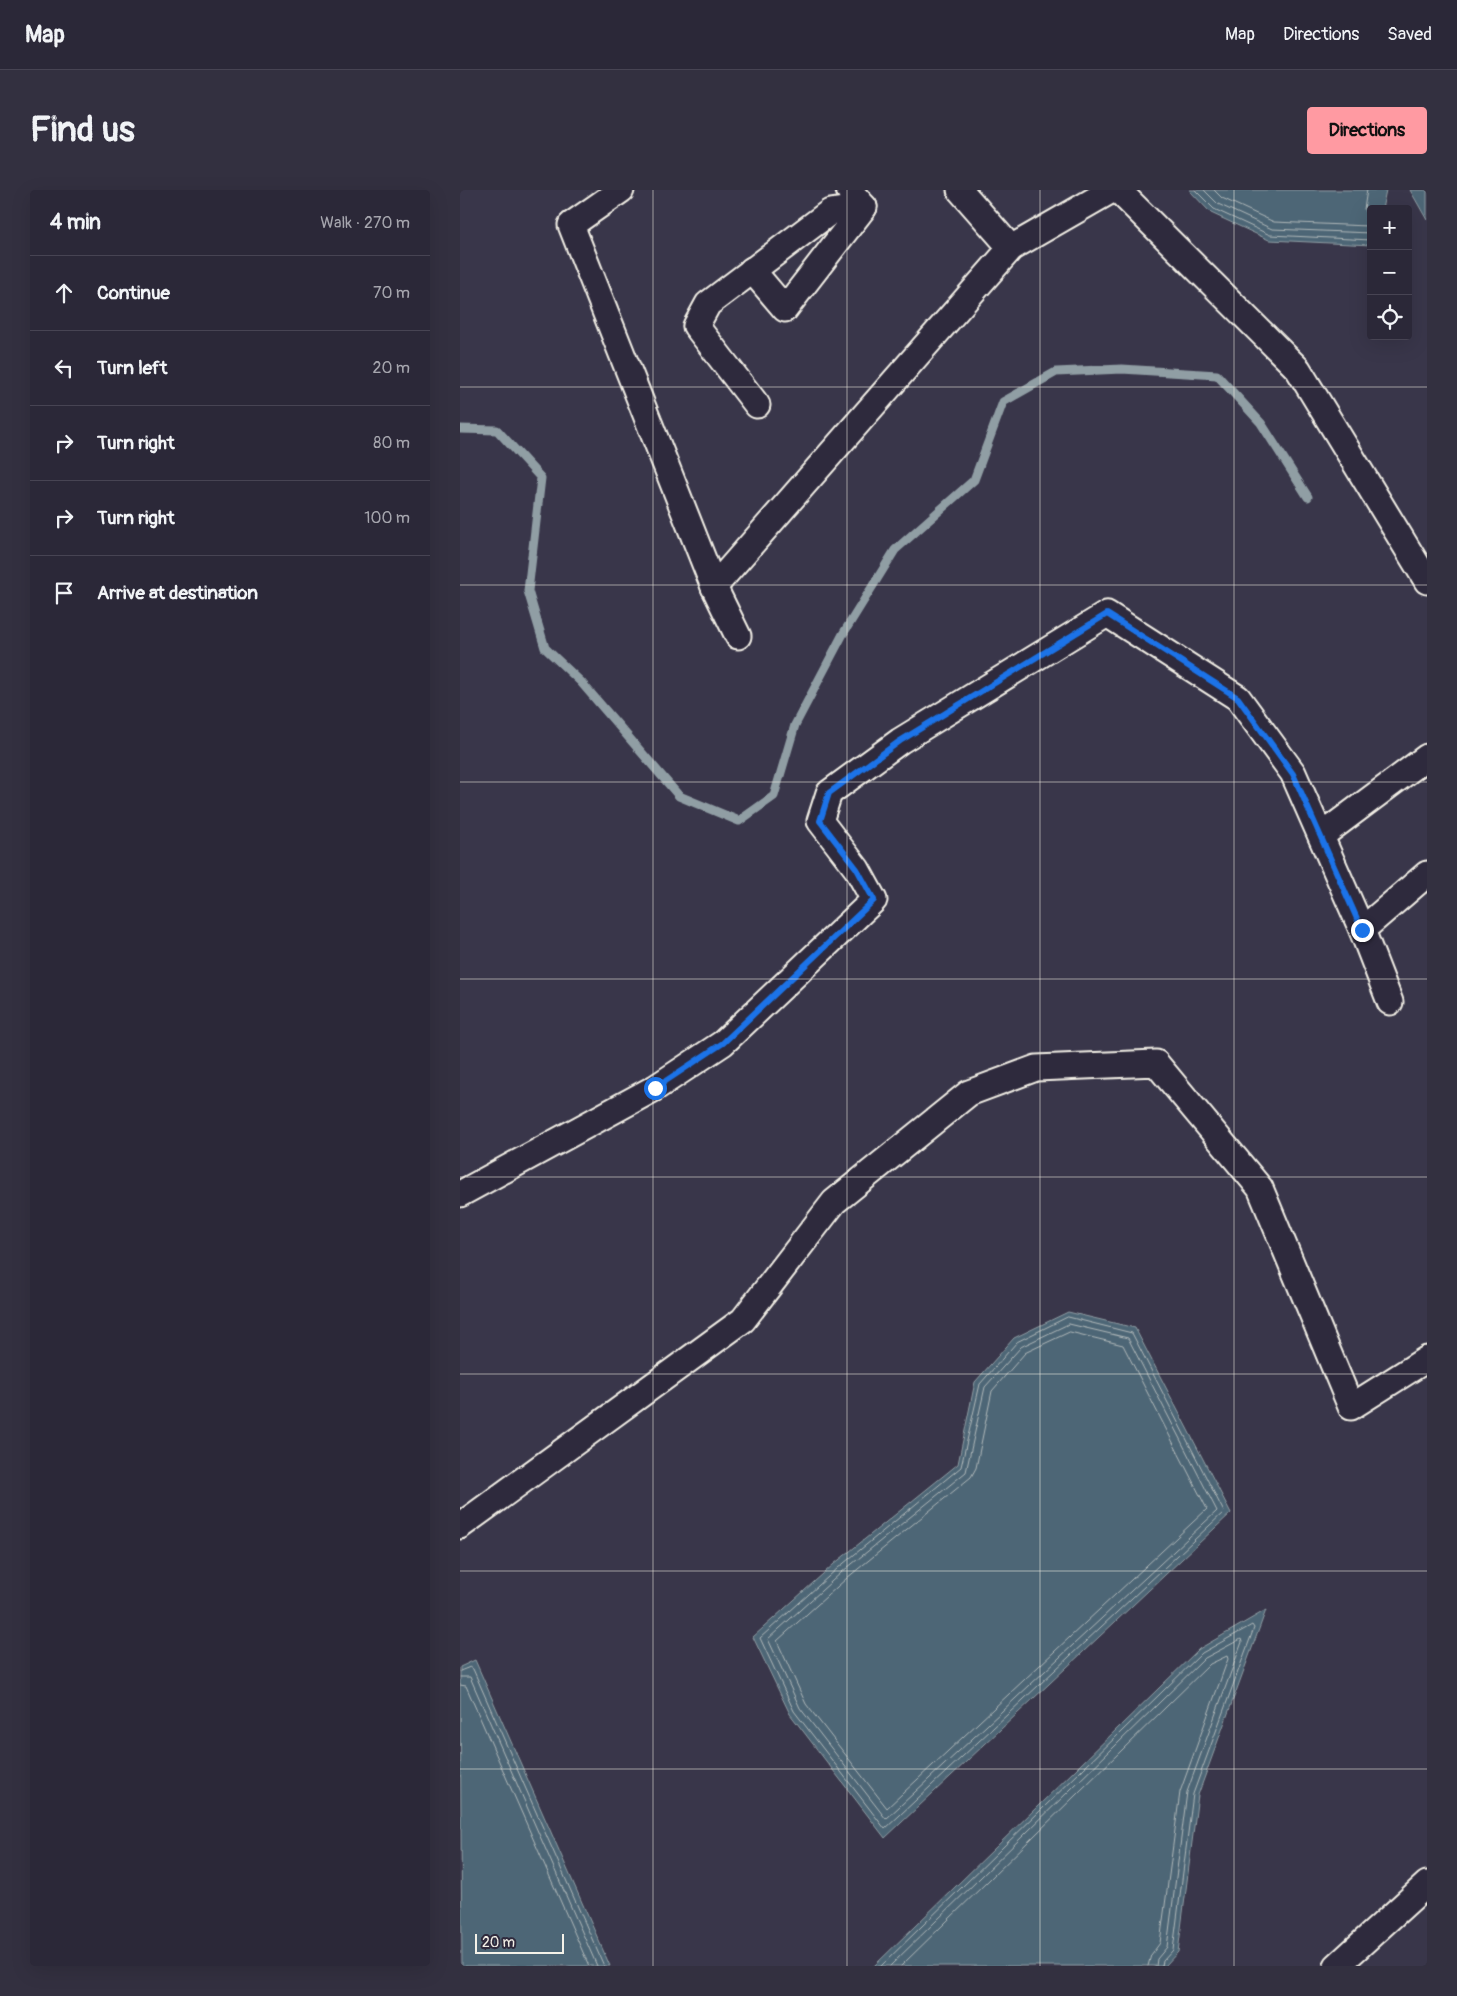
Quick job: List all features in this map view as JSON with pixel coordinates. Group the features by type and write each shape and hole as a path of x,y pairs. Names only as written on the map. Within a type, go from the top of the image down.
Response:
{"street":[{"path":"621,190 571,225 714,587 738,636"},
{"path":"960,190 1011,248"},
{"path":"714,587 1011,248 1112,190"},
{"path":"1118,190 1298,370 1427,581"},
{"path":"752,270 785,309 856,198"},
{"path":"757,405 696,326 708,304 830,212 856,198"},
{"path":"460,1194 655,1088 723,1043 874,900 857,869 820,821 829,793 900,741 1107,614 1238,698 1293,774 1362,930 1390,1002"},
{"path":"1321,836 1427,757"},
{"path":"1362,930 1427,874"},
{"path":"460,1526 742,1320 834,1202 969,1093 1036,1068 1156,1063 1260,1188 1351,1407 1427,1359"},
{"path":"1337,1966 1427,1884"}],"water":[{"path":"1189,190 1386,190 1383,205 1367,205 1367,245 1269,240 1211,213"},
{"path":"1410,190 1427,190 1427,220"},
{"path":"1068,1312 1135,1328 1231,1513 885,1838 790,1714 753,1637 834,1564 958,1464 975,1382 1014,1338"},
{"path":"1266,1610 1198,1795 1178,1952 1165,1966 874,1966 1199,1649"},
{"path":"475,1660 610,1966 462,1966 460,1667"}],"waterway":[{"path":"460,429 497,430 541,478 528,591 545,648 581,682 679,796 739,821 774,796 795,725 843,634 895,550 974,480 1003,402 1056,372 1122,369 1217,375 1261,423 1308,497"}],"route":[{"path":"655,1088 723,1043 874,900 857,869 820,821 829,793 900,741 1050,651 1107,614 1238,698 1293,774 1362,930"}]}
